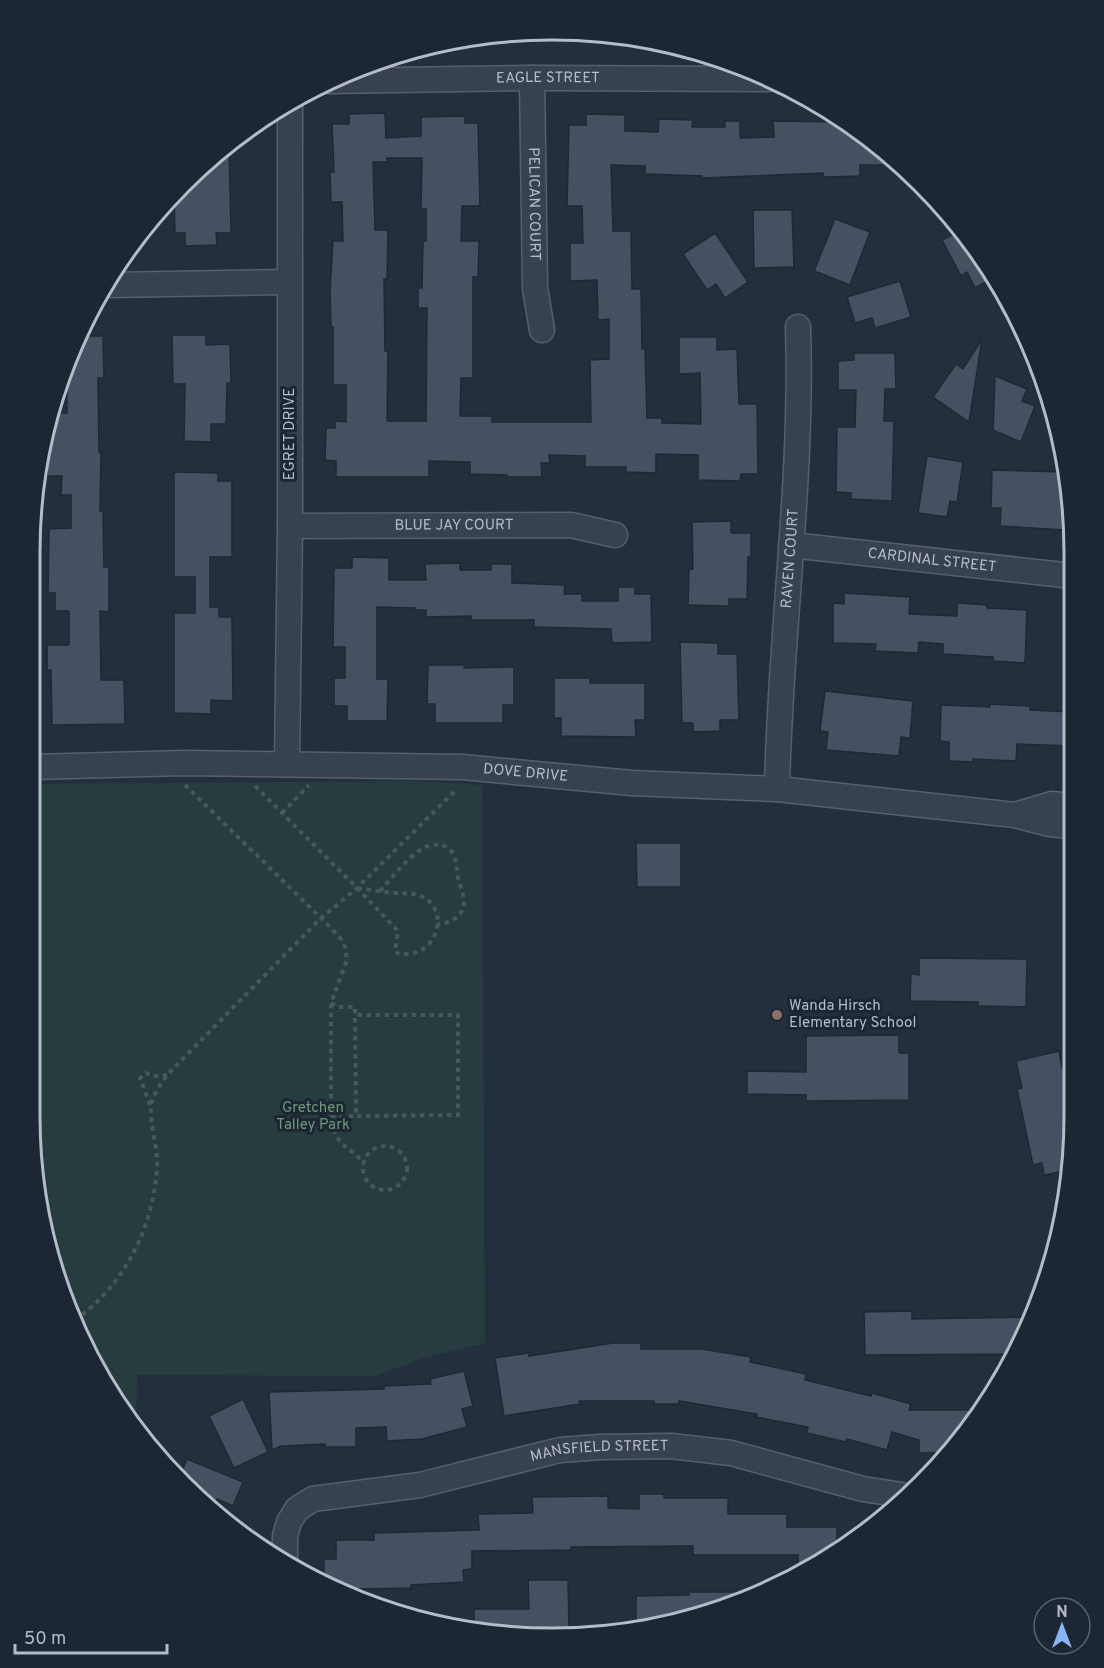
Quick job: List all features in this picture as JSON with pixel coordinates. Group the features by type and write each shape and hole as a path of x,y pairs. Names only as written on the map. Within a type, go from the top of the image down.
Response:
{"street":[{"name":"EAGLE STREET","path":"352,81 532,78 748,79"},
{"name":"PELICAN COURT","path":"532,78 535,288 542,330"},
{"name":"EGRET DRIVE","path":"290,113 290,526 298,764"},
{"path":"116,285 289,282"},
{"name":"RAVEN COURT","path":"777,789 779,712 800,381 798,327"},
{"name":"BLUE JAY COURT","path":"290,526 571,525 615,535"},
{"name":"CARDINAL STREET","path":"791,545 1064,575"},
{"name":"DOVE DRIVE","path":"40,767 185,763 462,767 632,783 777,789 1015,815 1064,825"},
{"name":"DOVE DRIVE","path":"1015,815 1052,804 1064,805"},
{"name":"MANSFIELD STREET","path":"285,1552 285,1536 289,1522 297,1509 313,1499 420,1485 560,1450 671,1446 731,1453 863,1489 896,1494"}],"path":[{"path":"185,763 185,785 341,939 345,947 347,960 331,1003 333,1134 341,1144 354,1152 364,1163 363,1171 369,1184 382,1191 402,1184 408,1171 405,1157 394,1148 387,1146 372,1150 364,1163"},
{"path":"252,764 252,784 398,932 395,951 398,954 417,953 428,946 436,934 437,925 433,907 423,897 411,893 397,894 357,888"},
{"path":"282,813 309,785 298,764"},
{"path":"151,1106 167,1075 320,919 357,888 460,785"},
{"path":"380,891 424,846 441,844 448,847 457,860 463,908 456,919 437,925"},
{"path":"331,1003 338,1007 355,1007 356,1116"},
{"path":"331,1117 458,1115 458,1015 355,1015"},
{"path":"81,1315 99,1300 126,1266 144,1232 154,1197 157,1166 151,1106 140,1078 146,1073 154,1076 167,1075"}],"green space":[{"name":"Gretchen Talley Park","path":"419,781 482,785 485,1343 420,1359 375,1376 137,1375 136,1413 109,1372 79,1312 50,1216 40,1116 40,784"}],"building":[{"path":"385,113 386,138 421,136 421,117 465,116 465,123 478,123 480,206 462,206 461,241 479,241 478,277 473,277 473,378 461,378 460,416 492,416 492,422 591,422 590,360 609,359 609,319 598,320 597,280 570,281 570,243 583,243 582,206 567,206 569,125 586,125 586,114 625,115 625,131 658,132 659,119 693,120 692,127 725,127 725,121 740,121 740,138 774,137 773,121 828,122 887,165 860,165 860,176 823,177 823,173 702,178 702,176 645,174 645,166 611,165 613,231 631,231 632,289 641,289 647,418 662,418 662,423 701,424 700,373 679,374 679,337 717,337 717,350 737,349 739,404 757,404 758,474 741,474 740,481 698,480 698,455 656,454 656,473 626,472 626,467 585,467 585,456 549,455 550,463 541,463 542,477 470,474 470,462 429,461 429,477 336,477 336,461 325,460 326,428 335,428 335,421 346,422 346,385 333,385 333,327 331,327 330,291 333,241 343,241 342,202 331,202 330,172 334,172 332,124 349,124 349,114","holes":["387,158 422,158 421,209 426,209 426,241 423,241 422,288 418,288 418,308 427,308 426,421 387,421 388,351 385,351 384,279 387,279 388,230 375,230 373,162 387,162"]},
{"path":"229,155 231,233 216,233 217,245 185,246 185,233 175,233 174,207"},
{"path":"753,210 792,210 794,267 754,268"},
{"path":"835,219 870,232 850,285 814,271"},
{"path":"715,233 748,282 725,298 716,284 707,290 683,254"},
{"path":"953,235 986,282 975,288 967,272 961,276 942,240"},
{"path":"900,281 911,317 875,328 872,318 855,323 847,297"},
{"path":"172,335 206,335 206,345 230,344 231,383 227,383 226,424 211,424 211,442 184,441 185,384 173,384"},
{"path":"88,336 103,336 104,378 98,378 99,452 101,452 100,511 103,511 104,567 109,567 109,612 100,611 101,680 124,680 125,724 52,725 51,670 47,670 47,645 69,645 69,611 55,611 55,593 48,593 49,529 71,528 71,495 61,495 62,476 47,476 47,471 60,413 67,413 67,391"},
{"path":"982,339 969,422 933,397 956,364 963,369"},
{"path":"854,353 895,353 896,389 885,389 884,421 894,421 892,501 851,499 851,493 836,492 837,427 855,427 856,390 838,390 838,361 854,360"},
{"path":"995,376 1027,389 1022,401 1035,406 1021,442 993,430"},
{"path":"927,456 963,462 957,502 950,501 947,517 918,513"},
{"path":"992,470 1057,472 1063,530 1000,526 1001,508 991,508"},
{"path":"174,472 218,473 218,481 232,481 232,557 210,557 210,607 219,607 219,617 232,617 233,701 211,700 211,714 174,713 174,613 195,613 195,577 174,577"},
{"path":"731,521 731,533 751,533 747,599 729,599 729,606 688,605 689,569 693,569 692,522"},
{"path":"352,557 389,558 389,580 426,580 425,564 460,563 460,570 491,570 491,564 512,564 512,583 565,585 564,594 582,594 582,601 618,601 618,587 635,587 635,594 651,594 652,642 612,643 611,629 534,627 534,620 471,620 471,616 426,617 426,610 377,607 377,679 388,679 387,721 347,721 347,706 334,706 334,678 345,678 345,647 333,647 334,568 352,568"},
{"path":"844,593 910,597 909,614 957,616 957,603 987,605 987,608 1027,610 1025,663 993,661 993,657 943,654 943,644 919,642 918,653 875,651 876,644 833,643 833,603 844,604"},
{"path":"680,642 718,643 718,654 737,654 739,720 720,720 720,731 693,732 693,723 682,723"},
{"path":"428,665 464,665 464,668 514,667 514,705 503,705 503,723 435,723 435,704 427,704"},
{"path":"554,678 590,678 590,683 645,683 645,720 635,720 636,737 561,736 561,718 554,718"},
{"path":"825,691 913,701 910,738 901,737 899,756 826,750 828,732 820,731"},
{"path":"990,704 1030,706 1030,710 1064,712 1064,746 1017,744 1016,761 973,759 973,762 949,761 949,742 940,741 941,705 990,707"},
{"path":"636,843 681,843 681,887 637,887"},
{"path":"919,958 1027,959 1026,1007 978,1006 978,1002 910,1001 911,974 919,975"},
{"path":"899,1035 899,1053 909,1053 909,1100 806,1101 806,1095 747,1094 747,1071 806,1072 806,1036"},
{"path":"1059,1051 1062,1068 1064,1068 1064,1116 1060,1172 1044,1175 1042,1163 1033,1165 1017,1089 1022,1088 1016,1061"},
{"path":"912,1311 912,1319 1023,1317 1005,1354 865,1355 864,1312"},
{"path":"613,1343 641,1343 641,1349 702,1349 751,1357 750,1362 806,1374 805,1380 871,1396 872,1393 911,1404 909,1410 970,1410 937,1453 919,1453 919,1440 892,1432 887,1450 847,1439 846,1442 807,1433 808,1427 756,1417 757,1414 679,1401 679,1404 654,1404 654,1401 579,1401 580,1404 504,1416 495,1358 529,1353 529,1356"},
{"path":"464,1371 473,1406 462,1409 467,1427 422,1439 387,1441 386,1427 356,1428 356,1447 325,1447 325,1444 281,1446 272,1450 269,1392 384,1389 384,1386 431,1384 430,1379"},
{"path":"243,1399 268,1452 234,1468 209,1416"},
{"path":"187,1459 243,1482 233,1506 217,1499 216,1502 183,1470"},
{"path":"639,1494 664,1494 664,1498 728,1498 728,1514 787,1514 787,1527 837,1527 837,1540 798,1564 798,1555 693,1555 693,1546 571,1547 571,1550 472,1551 472,1569 463,1570 464,1582 411,1585 411,1588 359,1590 324,1574 324,1559 336,1559 336,1540 374,1540 374,1533 479,1530 478,1514 533,1513 532,1497 608,1496 608,1508 639,1509"},
{"path":"528,1580 568,1580 569,1627 552,1628 474,1621 474,1609 529,1609"},
{"path":"689,1592 739,1592 684,1610 636,1620 636,1596 689,1595"}],"place":[{"name":"Wanda Hirsch Elementary School","path":"777,1015"}]}
